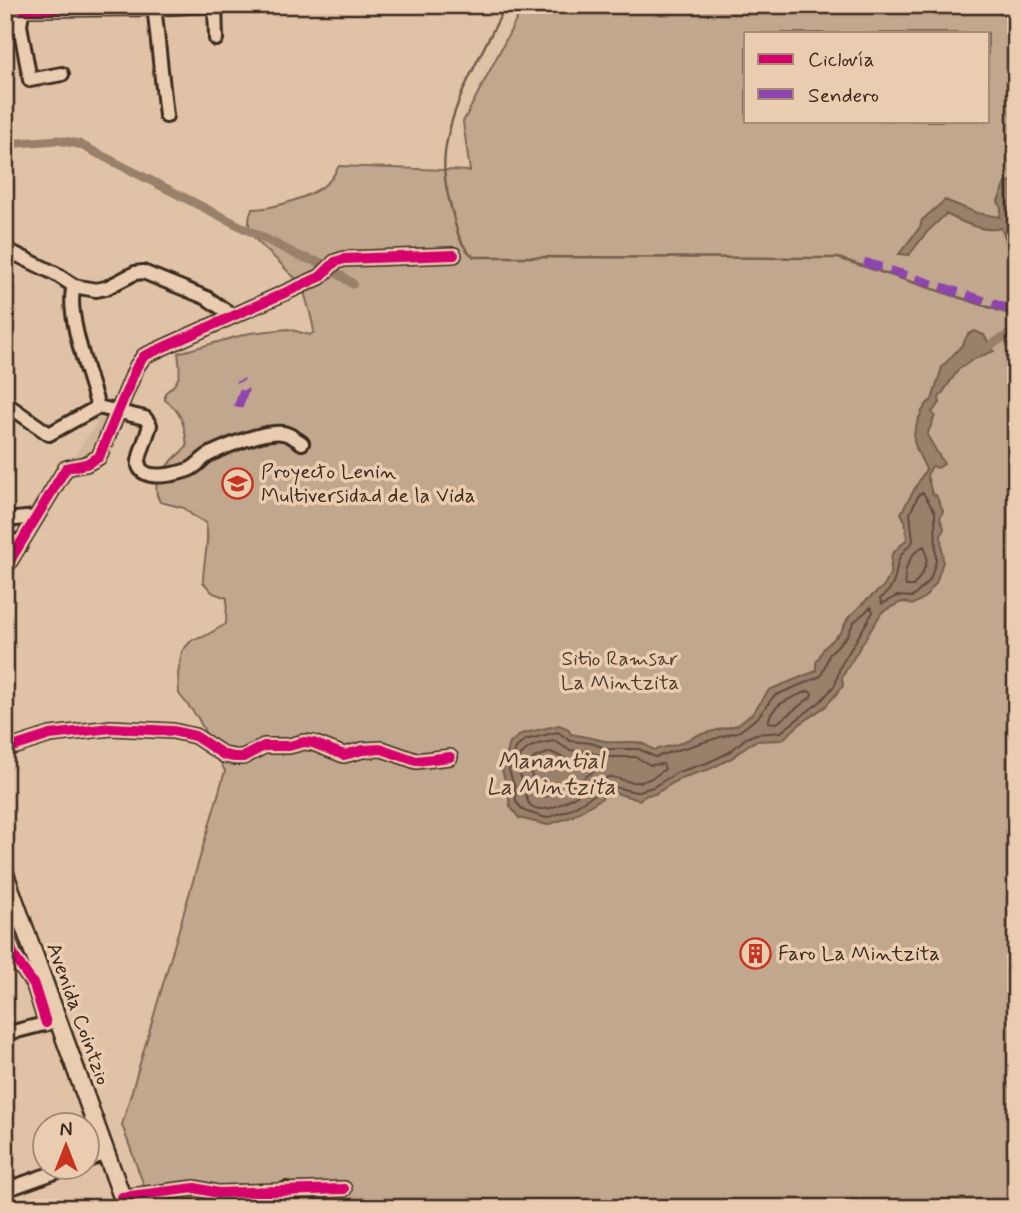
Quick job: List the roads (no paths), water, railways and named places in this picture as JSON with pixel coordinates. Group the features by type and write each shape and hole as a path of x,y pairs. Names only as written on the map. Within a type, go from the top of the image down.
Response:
{"main road":[{"name":"Avenida Cointzio","path":"6,878 30,941 51,1022 124,1202"}],"street":[{"path":"62,74 30,80 20,25 23,7 203,5"},
{"path":"215,5 216,39"},
{"path":"155,7 166,116"},
{"path":"5,28 20,25"},
{"path":"5,249 74,286 106,288 135,273 143,272 206,298 233,316"},
{"path":"5,569 66,468 86,464 99,457 137,366 144,356 320,277 345,259 454,255"},
{"path":"74,286 71,296 76,329 98,407"},
{"path":"5,403 49,434 98,407 145,418 150,425 139,461 140,468 146,475 154,477 192,468 211,454 248,438 278,432 291,435 302,443"},
{"path":"5,520 36,517"},
{"path":"5,535 20,547"},
{"path":"5,747 50,735 111,728 173,731 195,736 224,755 233,757 243,757 264,746 304,743 313,743 344,755 382,749 416,761 450,757"},
{"path":"5,1034 51,1022 34,985 7,941 30,941"},
{"path":"102,1155 106,1153"},
{"path":"5,1190 32,1180"},
{"path":"124,1202 195,1188 218,1193 345,1189"},
{"path":"286,1189 291,1208"}],"water":[{"path":"1011,181 1016,184 1016,209 1007,225 1016,248 1016,277 1001,228 981,228 946,214 909,255 899,254 920,227 922,220 945,200 977,213 1000,217 1001,208 998,201 1006,183"},
{"name":"Manantial La Mintzita","path":"975,331 984,335 994,351 959,369 932,412 935,416 927,435 944,464 938,468 932,466 927,475 932,494 936,495 943,511 940,518 944,528 941,536 943,562 936,583 924,598 912,605 899,603 882,612 846,670 842,678 843,686 826,706 782,740 756,741 732,758 710,769 681,778 655,794 639,800 612,792 571,817 547,825 519,818 510,806 502,770 510,743 521,734 559,725 567,728 571,734 611,742 637,742 654,750 737,725 753,713 769,690 816,671 816,663 824,648 841,632 848,618 885,585 890,574 892,554 907,539 901,513 926,469 914,441 917,425 925,407 932,400 942,367 963,344 968,334"}],"waterway":[{"path":"506,5 464,89 448,134 445,156 446,187 456,227 462,243 474,257 838,258 1016,316"},
{"path":"5,144 58,140 79,144 299,256 324,264 353,284"},
{"path":"992,344 1010,334 1016,327"}],"place":[{"name":"Proyecto Lenin Multiversidad de la Vida","path":"238,484"},
{"name":"Faro La Mintzita","path":"755,954"}],"park label":[{"name":"Sitio Ramsar La Mintzita","path":"620,671"}]}
